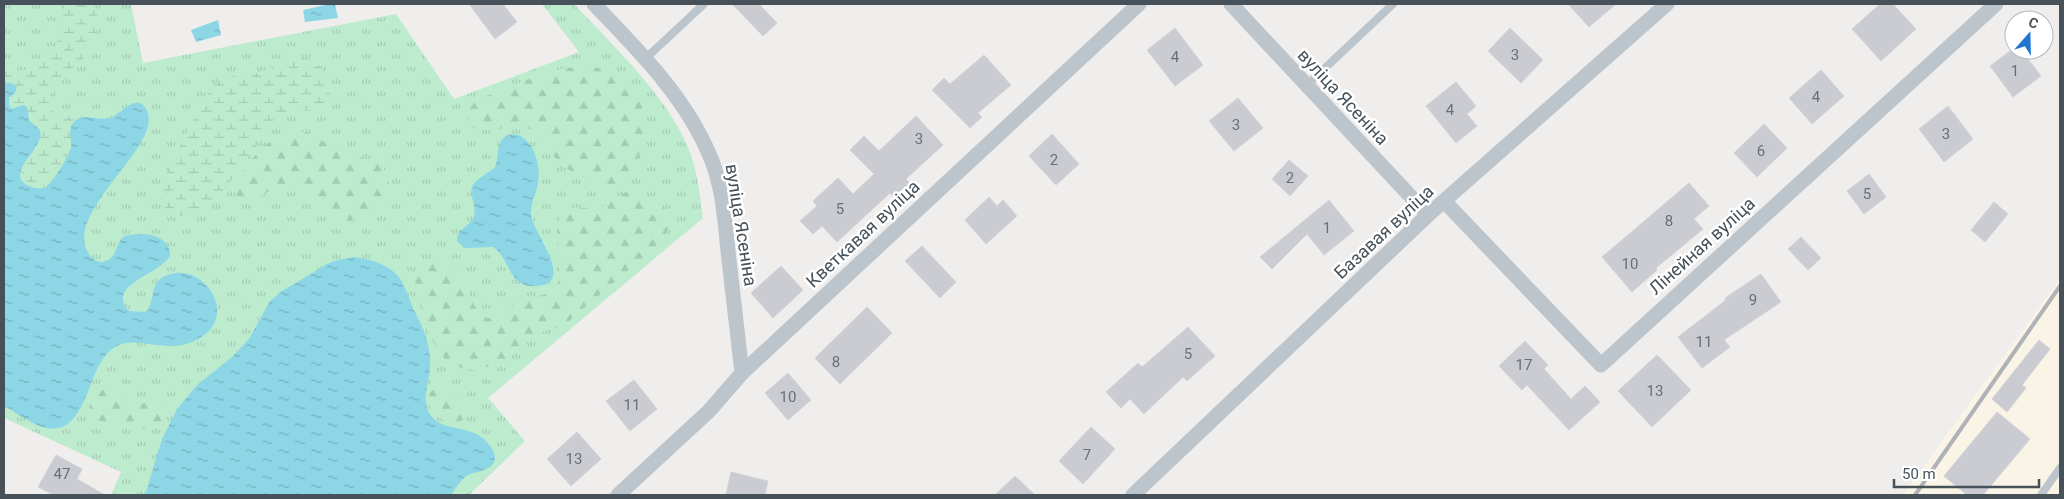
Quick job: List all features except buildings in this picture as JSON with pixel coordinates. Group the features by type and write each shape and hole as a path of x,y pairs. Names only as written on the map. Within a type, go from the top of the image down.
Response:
{"street":[{"name":"вуліца Ясеніна","path":"594,4 646,58 682,105 698,131 712,162 720,191 724,219 742,373"},
{"name":"Кветкавая вуліца","path":"618,495 709,411 742,373 1139,4"},
{"name":"вуліца Ясеніна","path":"1231,4 1428,215"},
{"name":"Базавая вуліца","path":"1134,495 1428,215 1667,4"},
{"name":"Лінейная вуліца","path":"1444,201 1601,365 1996,4"}],"lane":[{"path":"646,58 704,4"},
{"path":"1307,85 1393,4"},
{"path":"2041,495 2060,468"}],"shaded area":[{"path":"2060,279 2060,495 1903,495"}],"green space":[{"path":"4,4 131,4 143,63 396,14 454,99 579,52 542,4 574,4 641,76 672,117 684,137 692,158 703,218 488,398 525,441 469,495 111,495 121,472 4,418"},
{"path":"66,4 93,4 98,22 89,50 71,73 54,89 49,104 51,109 61,115 82,117 77,119 68,152 56,176 49,184 40,188 30,187 23,181 21,171 23,164 37,145 39,130 19,106 12,109 9,106 9,97 17,90 11,83 4,82 4,70 20,71 28,69 42,62 48,56 57,43"},
{"path":"294,58 311,60 323,70 330,90 327,103 319,110 289,112 272,122 227,185 207,206 196,213 184,216 172,213 167,209 161,199 162,182 209,91 217,82 226,77 260,72"},
{"path":"584,66 616,74 628,82 636,92 641,104 644,118 640,151 631,173 621,182 605,184 596,182 568,169 554,156 543,139 529,129 515,127 482,130 475,129 470,124 468,111 479,99 544,74 571,67"},
{"path":"297,131 316,136 340,152 372,160 380,165 384,169 389,184 388,194 382,204 367,216 354,220 339,220 320,212 295,188 279,187 250,201 240,200 236,194 236,186 239,177 252,159 266,144 275,138"},
{"path":"627,192 648,196 657,200 664,207 668,214 669,223 667,232 660,243 569,321 560,327 535,334 500,363 476,370 463,369 444,358 431,338 416,292 415,281 423,266 440,262 452,267 461,277 481,313 490,318 503,314 519,301 549,293 556,286 560,277 558,226 560,217 567,210 571,208 601,207"},
{"path":"110,388 117,390 137,403 158,402 163,410 160,423 147,429 133,424 105,422 93,417 90,412 90,404 93,398 100,391"},
{"path":"435,388 450,391 462,401 467,410 463,419 457,423 449,422 440,418 433,411 429,404 429,395"}],"water":[{"path":"335,4 338,18 305,22 303,10"},
{"path":"218,20 221,35 196,42 191,30"},
{"path":"4,82 11,83 17,87 15,93 9,98 9,106 12,109 25,106 28,109 29,120 40,131 37,145 22,168 20,175 22,181 36,188 47,186 64,163 71,147 71,128 77,119 86,117 110,118 134,103 143,105 147,111 148,126 141,142 99,200 89,220 84,238 89,254 97,261 103,262 111,258 125,236 139,234 154,236 166,243 170,256 156,269 136,281 124,294 123,302 129,311 145,312 159,280 177,273 190,274 201,280 210,290 216,301 217,313 213,325 203,336 191,343 167,346 124,343 111,350 98,367 76,415 68,424 58,428 47,428 35,424 4,405"},
{"path":"512,134 525,139 537,159 539,175 531,215 548,253 554,273 551,281 543,285 531,286 516,280 504,259 493,247 464,248 457,241 461,231 470,223 474,216 471,192 473,185 495,167 500,142"},
{"path":"355,257 384,265 395,272 401,280 427,339 430,355 430,372 426,392 428,411 438,422 469,431 485,439 495,455 492,466 465,477 451,495 145,495 162,439 177,409 198,384 231,358 249,339 270,301 282,291 327,264"}],"railway":[{"path":"1915,495 2060,286"}]}
